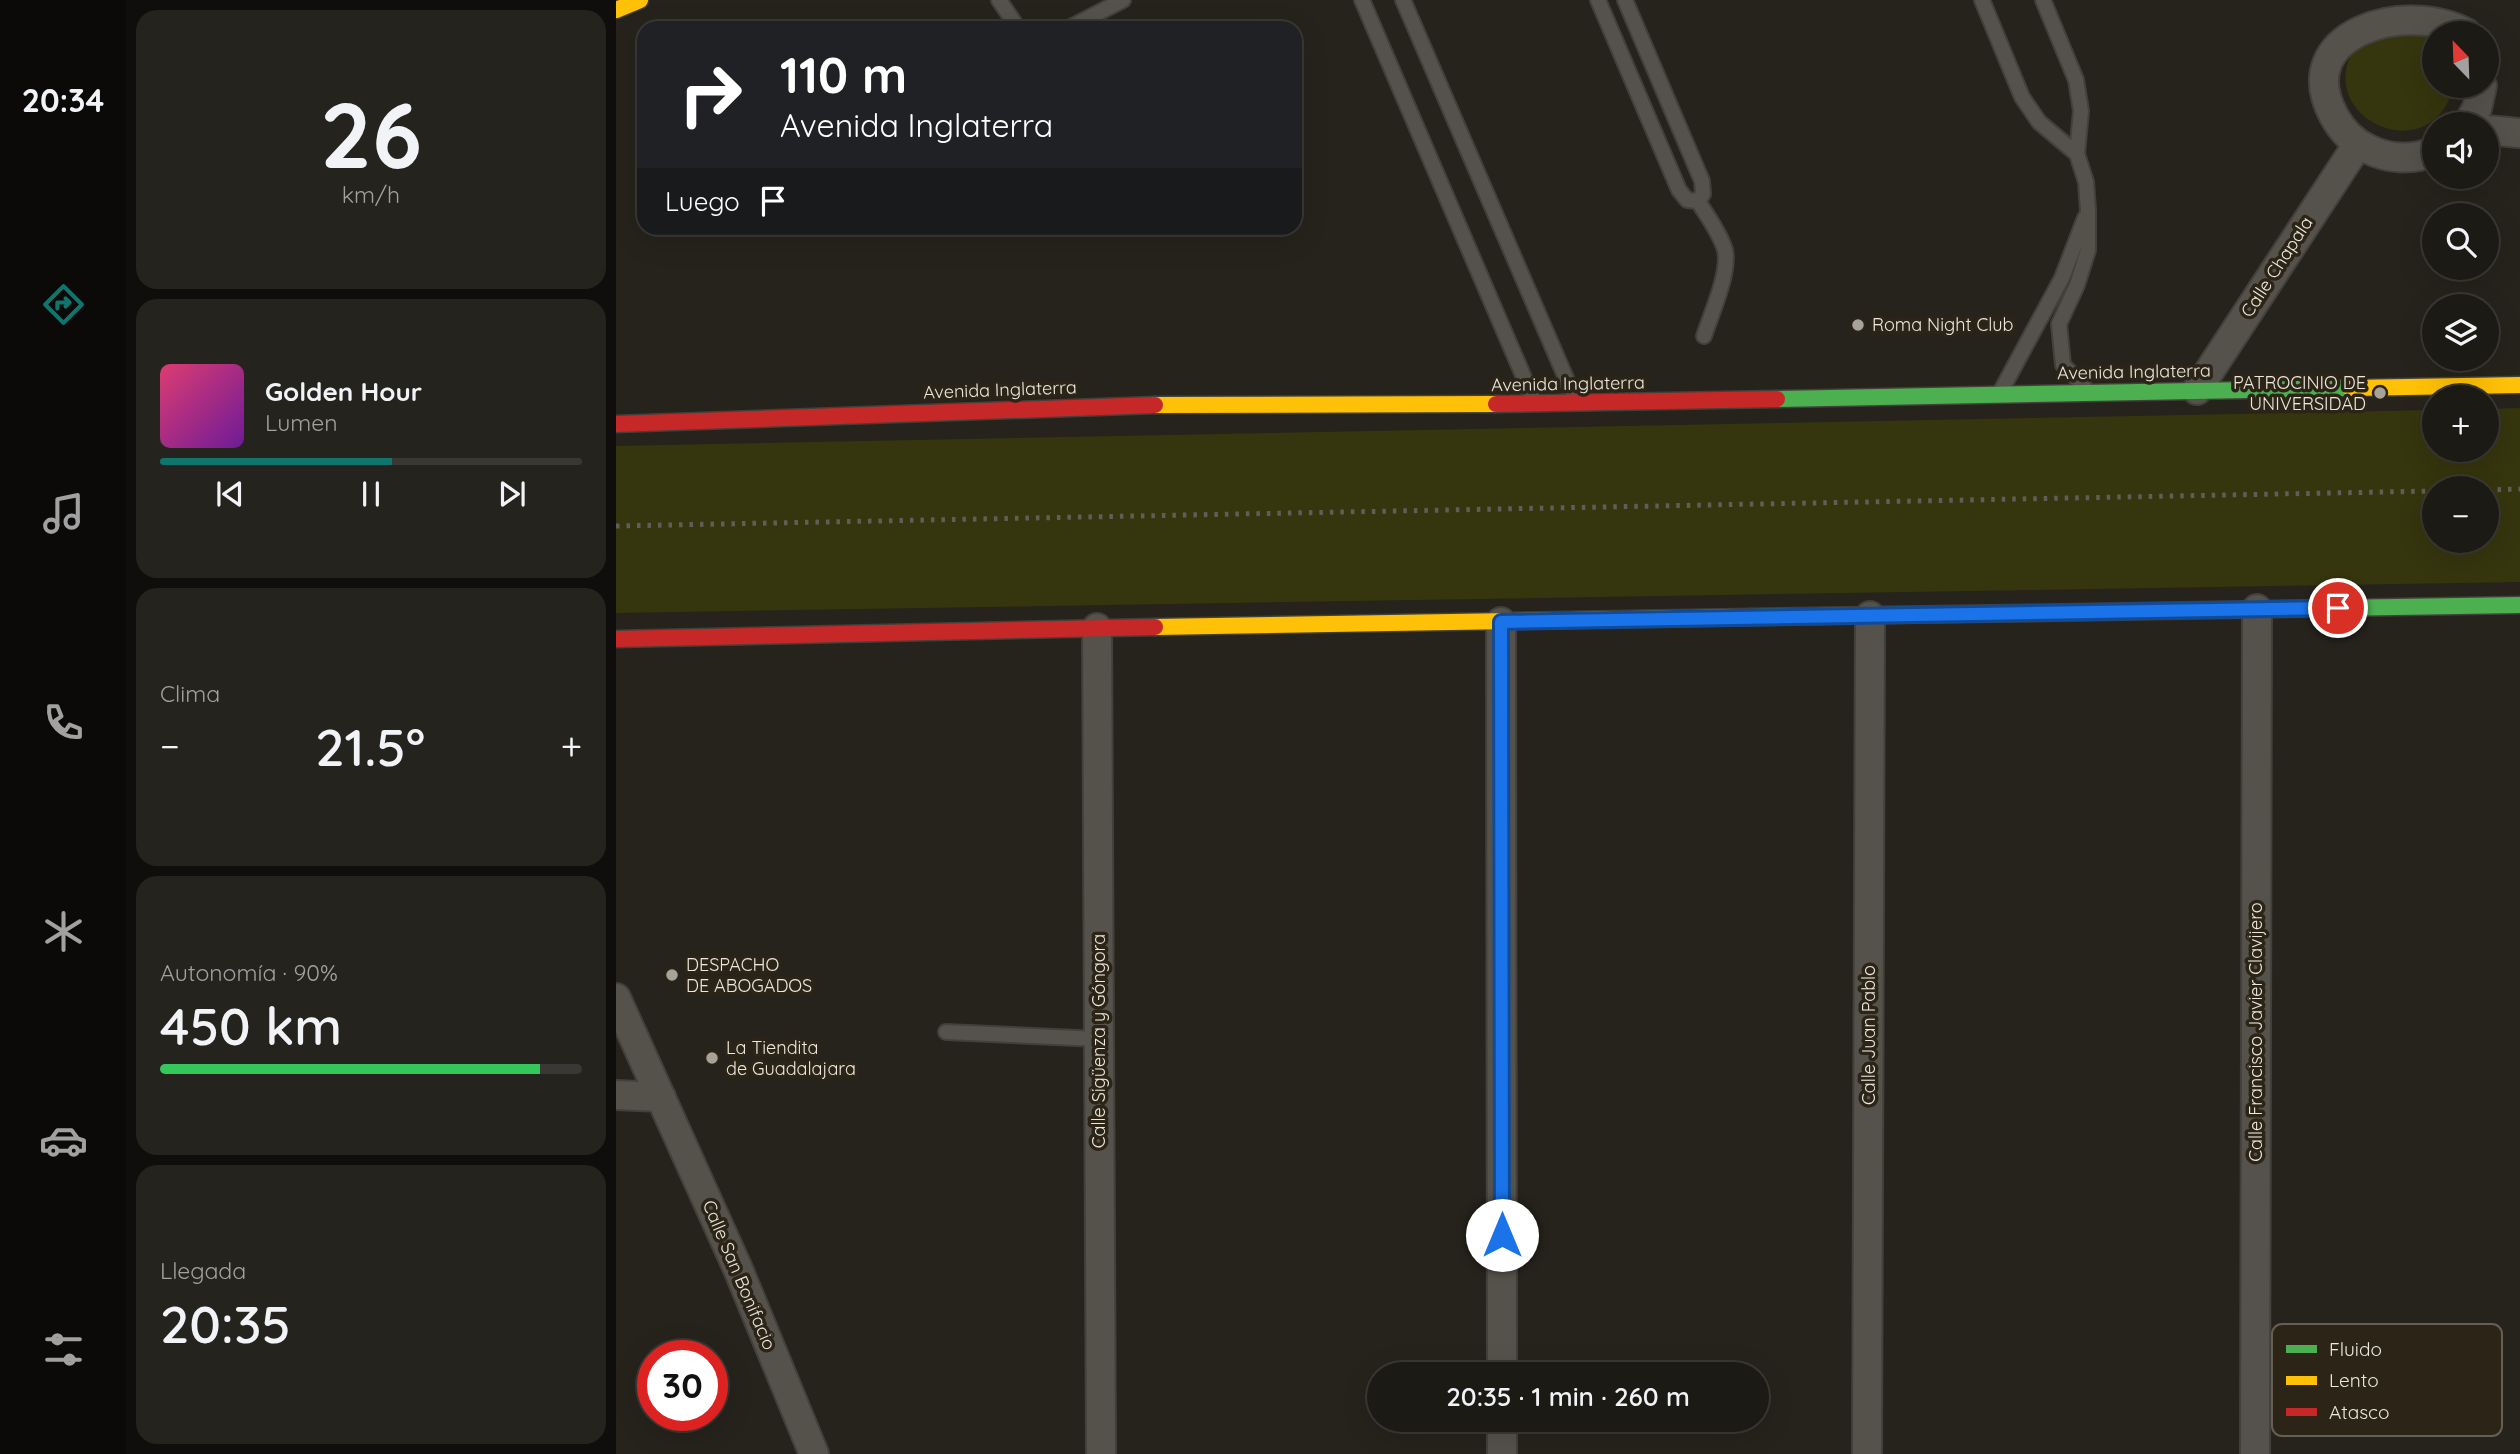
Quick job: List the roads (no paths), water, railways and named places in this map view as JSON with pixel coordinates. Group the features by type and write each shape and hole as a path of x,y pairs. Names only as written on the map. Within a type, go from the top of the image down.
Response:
{"street":[{"path":"616,10 640,0"},
{"path":"2422,156 2402,159 2379,155 2357,145 2340,127 2329,106 2325,82 2327,57 2347,26 2375,3 2442,5 2455,21"},
{"path":"2499,131 2520,133"},
{"name":"Calle Chapala","path":"2197,390 2357,145"},
{"name":"Avenida Inglaterra","path":"616,424 1127,405 1577,404 2520,385"},
{"path":"616,639 1097,628 2520,605"},
{"name":"Calle Francisco Javier Clavijero","path":"2255,1454 2257,609"},
{"name":"Calle Juan Pablo","path":"1867,1454 1870,617"},
{"path":"1501,622 1502,1362"},
{"name":"Calle Sigüenza y Góngora","path":"1097,628 1101,1454"},
{"name":"Calle San Bonifacio","path":"616,998 738,1269 814,1454"},
{"path":"616,1095 661,1097"},
{"path":"1502,1432 1502,1454"}],"lane":[{"path":"999,0 1013,21"},
{"path":"1082,21 1123,0"},
{"path":"1362,0 1536,404"},
{"path":"1403,0 1577,404"},
{"path":"1598,0 1679,190 1687,200 1698,201"},
{"path":"1625,0 1702,181 1703,194 1698,201"},
{"path":"1982,0 2022,97 2039,122 2077,154"},
{"path":"2043,0 2076,80 2081,111 2077,154 2086,182 2088,210 2088,250 2077,285 2059,324 2063,365 2077,381 2094,392"},
{"path":"1698,201 1726,252 1724,276 1704,336"},
{"path":"1999,394 2062,278 2088,210"},
{"path":"946,1032 1099,1039"}],"railway":[{"path":"2499,490 2520,489"},
{"path":"616,526 2422,491"}],"place":[{"name":"Roma Night Club","path":"1858,325"},
{"name":"PATROCINIO DE UNIVERSIDAD","path":"2380,393"},
{"name":"DESPACHO DE ABOGADOS","path":"672,975"},
{"name":"La Tiendita de Guadalajara","path":"712,1058"}]}
